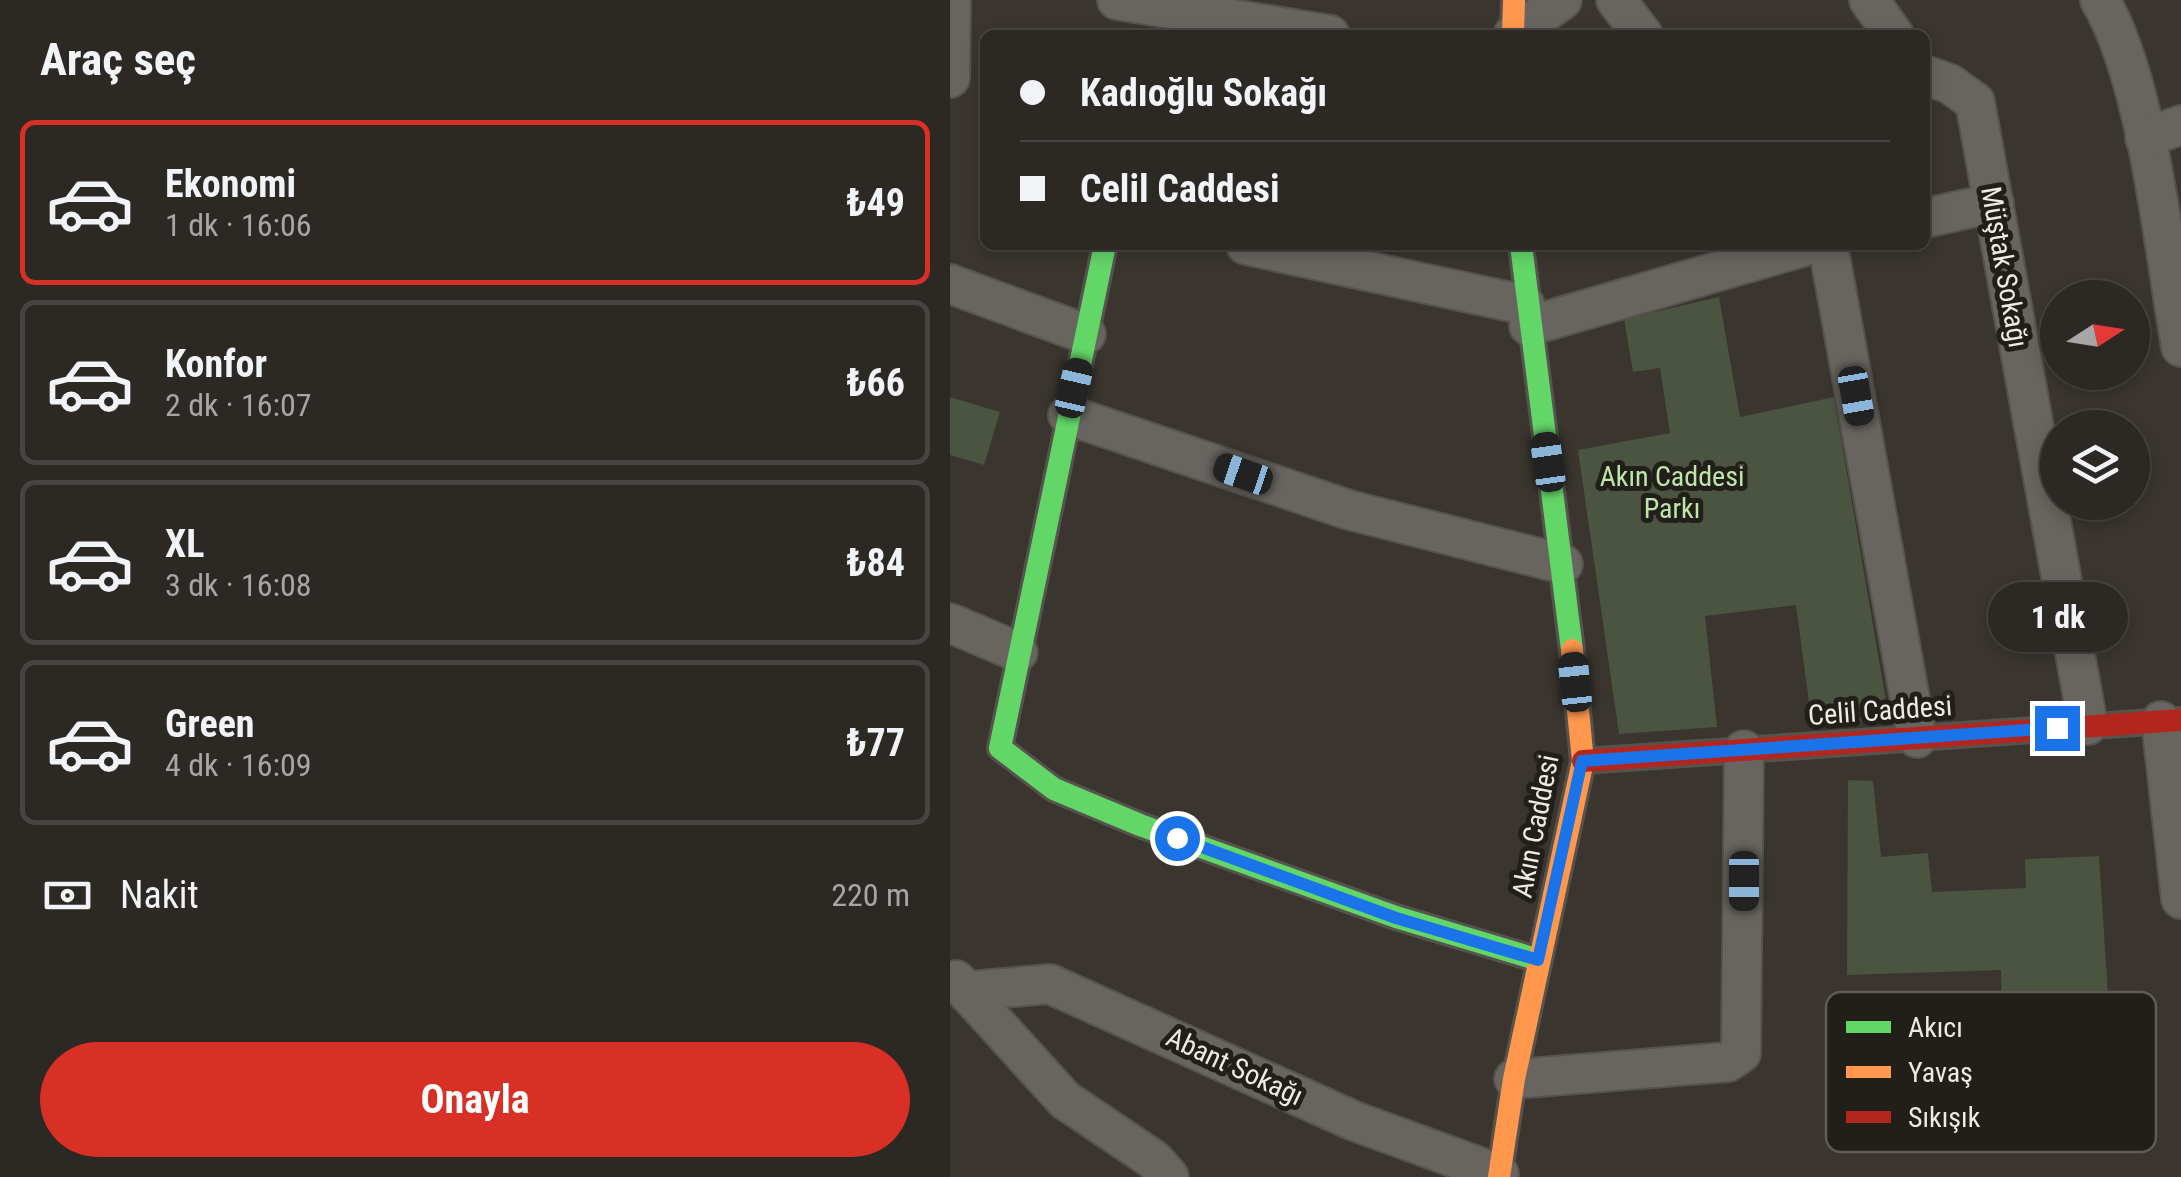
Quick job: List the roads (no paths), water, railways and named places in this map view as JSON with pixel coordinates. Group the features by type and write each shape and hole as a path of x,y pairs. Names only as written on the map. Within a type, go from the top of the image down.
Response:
{"street":[{"path":"950,78 951,0"},
{"path":"1513,30 1514,0"},
{"path":"1520,30 1562,0"},
{"path":"1616,0 1639,30"},
{"path":"1869,0 1890,30"},
{"path":"2100,0 2114,24 2144,138 2180,331"},
{"path":"1131,14 1181,6 1304,30"},
{"name":"Müştak Sokağı","path":"1930,77 1950,84 1975,102 2088,725"},
{"path":"2144,138 2181,126"},
{"path":"1930,217 1994,203"},
{"path":"1104,250 1000,748 1054,789 1140,824 1396,918 1538,960"},
{"path":"1266,250 1527,315 1782,250"},
{"name":"Akın Caddesi","path":"1499,1176 1514,1079 1582,761 1564,564 1527,315 1522,250"},
{"path":"1829,250 1918,738"},
{"path":"950,284 1086,334"},
{"path":"1068,415 1348,510 1564,564"},
{"path":"950,623 1018,652"},
{"path":"2171,720 2181,899"},
{"name":"Celil Caddesi","path":"1582,761 2171,720"},
{"path":"1514,1079 1728,1062 1741,1053 1744,750"},
{"path":"959,983 1065,1100 1154,1160 1169,1177"},
{"name":"Abant Sokağı","path":"959,983 1050,984 1354,1122 1499,1176"}],"park label":[{"name":"Akın Caddesi Parkı","path":"1672,492"}]}
